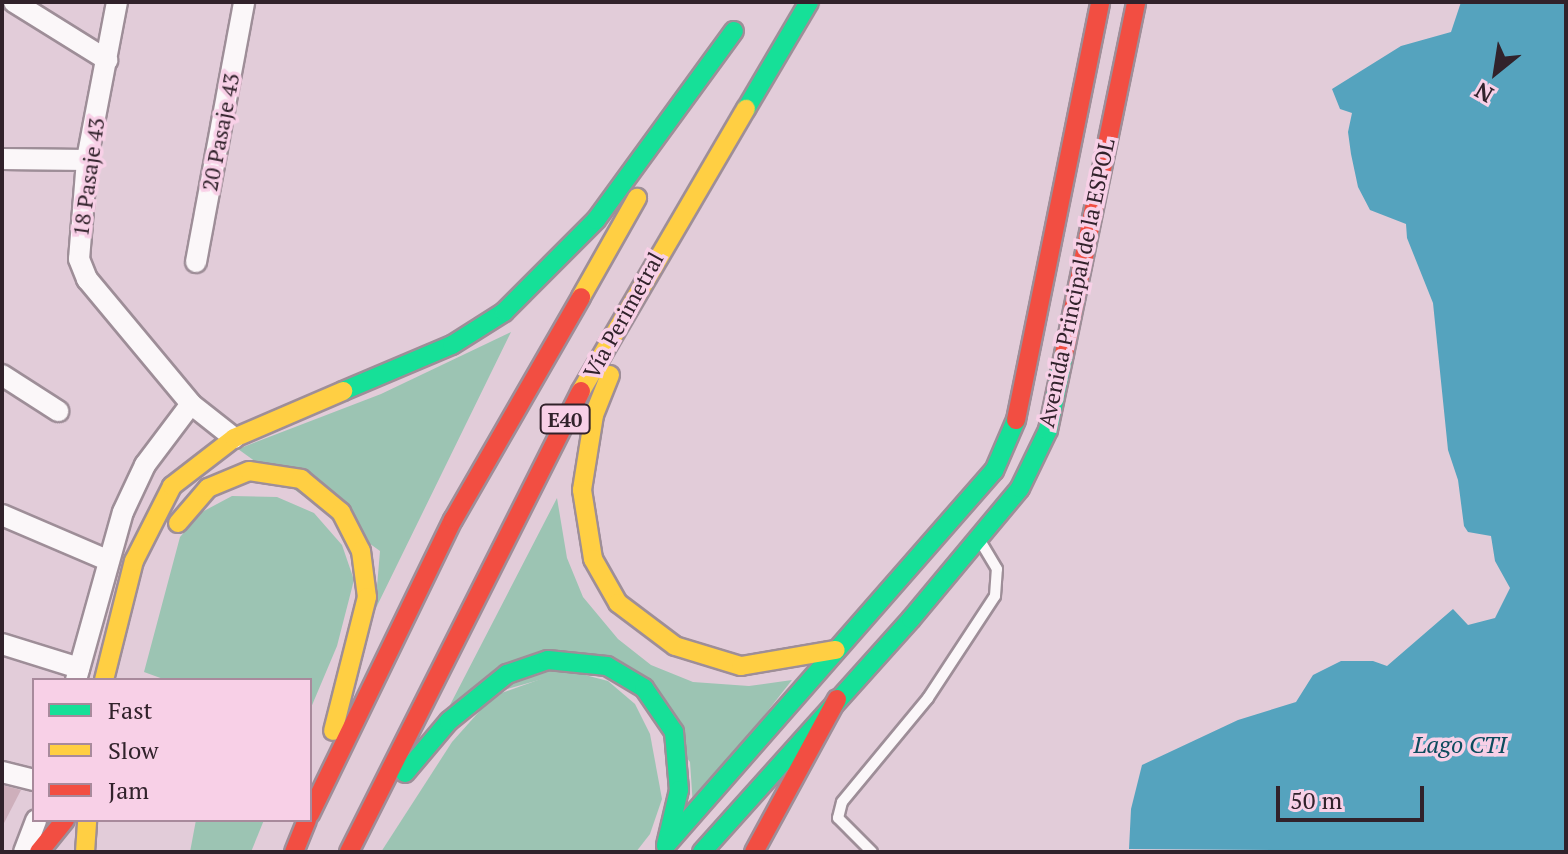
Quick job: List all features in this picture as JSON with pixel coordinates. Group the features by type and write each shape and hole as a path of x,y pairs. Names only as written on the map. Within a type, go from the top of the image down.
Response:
{"main road":[{"name":"Vía Perimetral","path":"351,852 502,539 661,247 809,2"},
{"name":"Avenida Principal de la ESPOL","path":"663,848 836,650 891,594 994,471 1015,426 1069,138 1100,2"},
{"name":"Avenida Principal de la ESPOL","path":"837,699 911,619 1020,488 1048,430 1136,2"},
{"name":"Vía Perimetral","path":"312,809 453,520 746,12"},
{"path":"105,678 134,561 156,510 180,477 234,438 452,345 504,312 596,220 734,31"},
{"path":"1069,138 1105,146"},
{"path":"661,247 592,427 582,490 588,542 596,567 630,615 691,653 741,666 836,650"},
{"path":"169,542 197,497 221,480 249,471 301,479 331,500 349,524 365,569 366,611 320,791"},
{"path":"952,521 979,538"},
{"path":"124,678 140,620"},
{"path":"865,623 886,628 889,644"},
{"path":"351,852 401,779 469,703 520,668 562,659 607,666 632,679 669,720 680,775 663,848"},
{"path":"702,852 837,699"},
{"path":"754,852 837,699"},
{"path":"39,852 63,822"},
{"path":"85,852 87,822"},
{"path":"294,852 306,822"}],"street":[{"path":"14,2 107,60"},
{"name":"18 Pasaje 43","path":"117,2 87,160 77,246 87,279 191,404 234,438"},
{"name":"20 Pasaje 43","path":"196,262 244,2"},
{"path":"2,159 87,160"},
{"path":"2,375 58,411"},
{"path":"2,644 78,674 107,560 145,465 191,404"},
{"path":"2,515 107,560"},
{"path":"2,772 32,780"},
{"path":"24,852 35,822"}],"lane":[{"path":"872,852 838,818 842,802 928,698 995,596 997,569 979,538"}],"green space":[{"path":"511,332 375,610 380,551 238,449 381,394"},
{"path":"232,496 277,497 314,513 342,545 354,580 337,646 312,705 312,678 160,678 144,672 180,537 202,512"},
{"path":"557,498 567,558 583,597 618,639 651,665 693,682 749,686 792,680 693,806 690,762 610,660 450,705"},
{"path":"566,670 608,681 635,704 650,734 662,799 650,834 636,852 381,852 452,742 493,696"},
{"path":"196,822 263,822 251,852 190,852"}],"water":[{"name":"Lago CTI","path":"1461,2 1566,2 1566,852 1129,849 1131,809 1142,765 1238,720 1296,702 1313,675 1341,661 1373,661 1387,666 1453,609 1468,625 1495,618 1510,588 1495,561 1491,536 1468,532 1464,526 1458,480 1448,450 1433,303 1407,238 1406,224 1370,210 1358,187 1351,154 1348,132 1352,113 1340,109 1332,89 1401,46 1451,32"}],"building":[{"path":"2,785 21,790 2,827"}],"traffic: fast":[{"path":"746,109 809,2"},
{"path":"343,391 452,345 504,312 596,220 734,31"},
{"path":"702,852 911,619 1020,488 1048,430 1064,354"},
{"path":"667,844 994,471 1016,420"},
{"path":"405,773 449,721 507,674 548,660 607,666 644,688 674,732 679,790 666,845"}],"traffic: slow":[{"path":"581,391 746,109"},
{"path":"581,297 637,198"},
{"path":"610,375 594,415 582,490 593,559 618,603 675,646 741,666 836,650"},
{"path":"105,678 134,561 172,486 234,438 343,391"},
{"path":"178,523 208,488 249,471 301,479 341,512 361,551 367,597 333,731"},
{"path":"85,852 87,822"}],"traffic: jam":[{"path":"1016,420 1100,2"},
{"path":"1064,354 1136,2"},
{"path":"312,810 453,520 581,297"},
{"path":"349,852 581,391"},
{"path":"754,852 837,699"},
{"path":"39,852 63,822"},
{"path":"294,852 306,822"}]}
